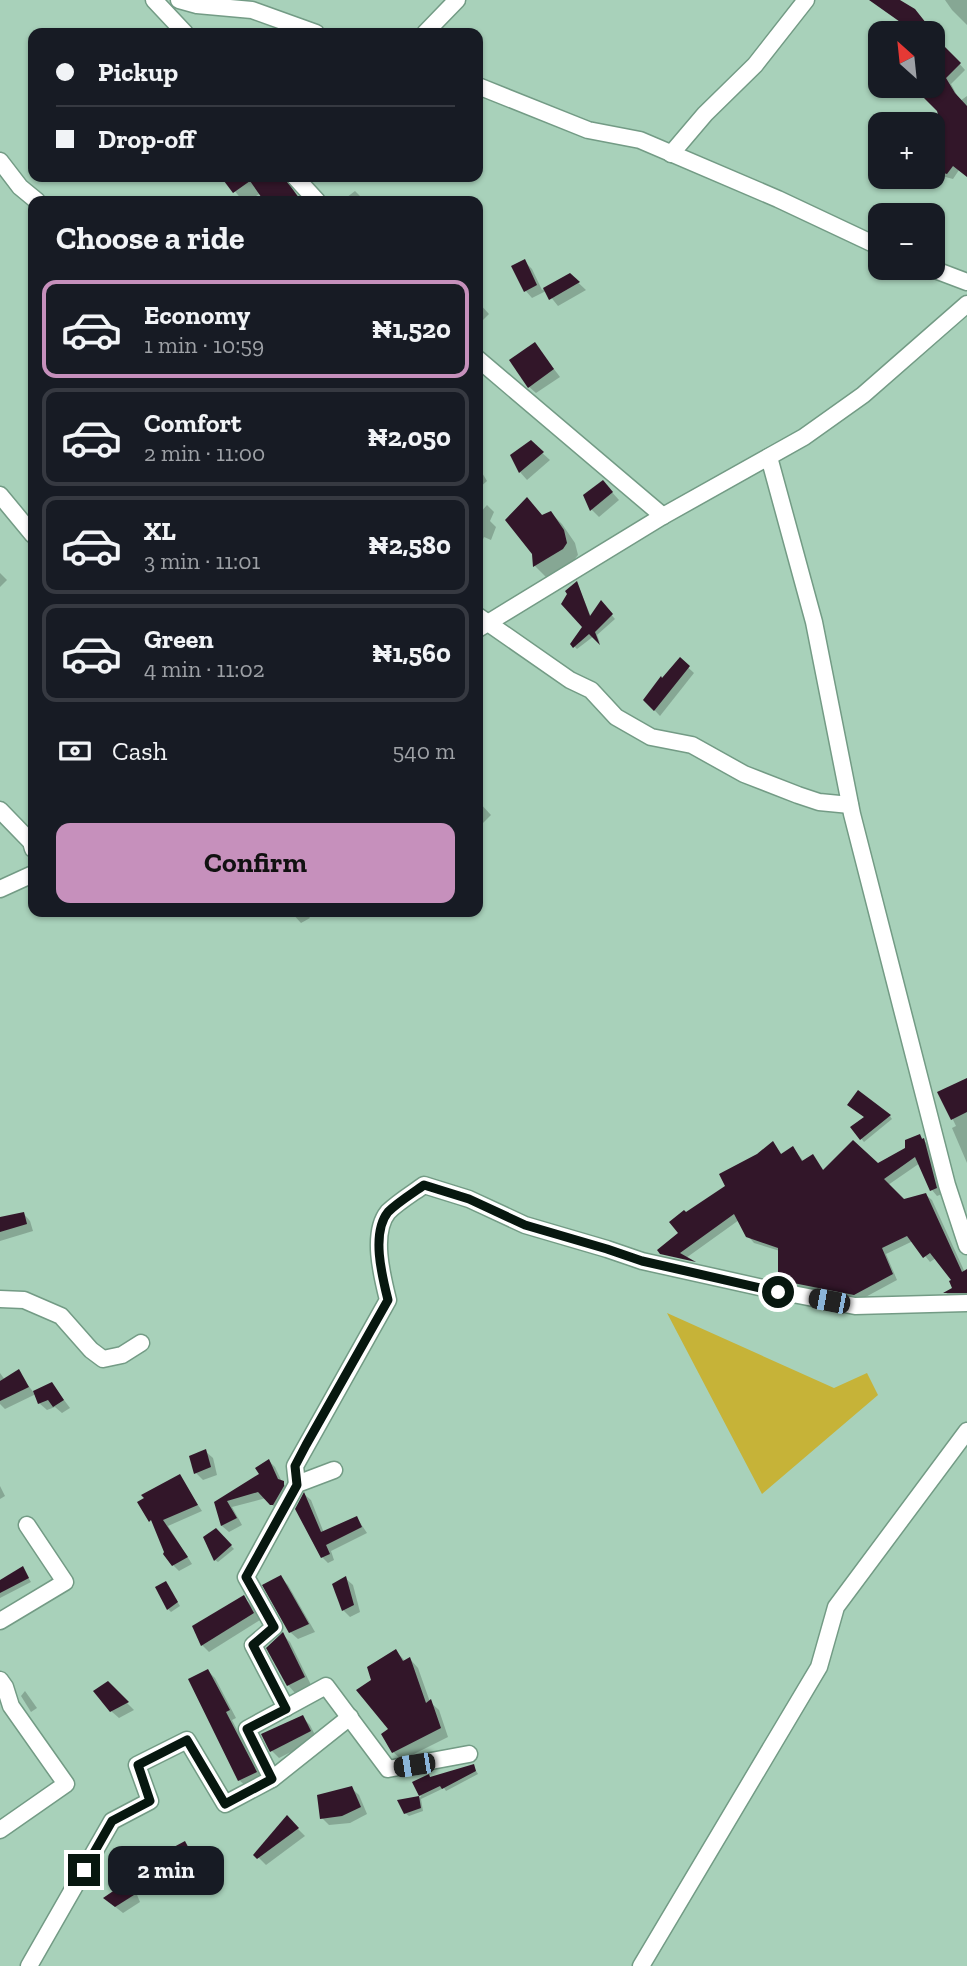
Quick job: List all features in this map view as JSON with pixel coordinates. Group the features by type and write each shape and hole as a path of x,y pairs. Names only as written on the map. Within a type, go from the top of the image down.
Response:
{"street":[{"path":"154,0 180,28"},
{"path":"179,0 197,5 252,9 303,28"},
{"path":"430,28 457,0"},
{"path":"671,155 705,114 755,65 806,0"},
{"path":"483,88 588,130 640,140 778,199 868,241"},
{"path":"0,161 20,187 31,196"},
{"path":"300,182 312,196"},
{"path":"945,274 967,282"},
{"path":"483,622 804,437 863,395 967,304"},
{"path":"483,363 663,516"},
{"path":"769,457 814,622 850,805 947,1185 967,1246"},
{"path":"0,495 28,529"},
{"path":"483,624 570,680 591,690 616,717 651,737 692,745 744,774 799,796 819,802 850,805"},
{"path":"0,810 28,839"},
{"path":"0,889 28,876"},
{"path":"286,1709 253,1645 274,1627 246,1577 297,1485 295,1466 388,1300 382,1273 379,1230 388,1213 424,1185 469,1199 525,1225 642,1261 778,1292 855,1306 967,1303"},
{"path":"0,1299 24,1300 61,1316 91,1350 103,1359 122,1355 141,1343"},
{"path":"641,1966 819,1667 836,1607 967,1431"},
{"path":"297,1485 334,1470"},
{"path":"0,1621 65,1582 27,1525"},
{"path":"0,1680 11,1706 66,1784 0,1830"},
{"path":"272,1779 247,1729 326,1686 388,1769 469,1754"},
{"path":"29,1966 112,1821 150,1801 138,1765 187,1740 225,1804 272,1779 350,1717"}],"shaded area":[{"path":"667,1313 834,1388 867,1373 878,1395 762,1494"}],"building":[{"path":"869,0 900,0 915,9 924,21 899,21"},
{"path":"945,47 961,63 946,78 967,106 967,177 953,166 945,173 945,112 937,111 924,98 945,98"},
{"path":"225,182 249,182 233,193"},
{"path":"251,182 288,182 297,196 260,196"},
{"path":"525,259 537,285 524,292 511,266"},
{"path":"570,273 580,282 549,300 543,288"},
{"path":"535,342 554,369 528,388 509,360"},
{"path":"531,440 544,452 519,473 510,455"},
{"path":"603,480 613,492 590,511 583,495"},
{"path":"527,497 542,515 551,511 564,530 567,543 563,549 533,567 532,554 505,520"},
{"path":"577,581 590,616 601,600 613,614 595,632 600,645 589,634 573,648 570,644 582,627 561,604 567,594 565,591"},
{"path":"680,657 690,666 654,711 643,700"},
{"path":"967,1078 967,1112 951,1120 937,1092"},
{"path":"858,1090 891,1115 860,1140 850,1127 864,1117 847,1105"},
{"path":"920,1134 922,1139 924,1138 937,1188 930,1191 915,1157 884,1179 904,1199 926,1193 962,1272 967,1269 967,1293 943,1293 952,1288 949,1281 951,1280 930,1253 923,1258 907,1236 882,1248 893,1274 854,1295 778,1280 778,1248 746,1237 734,1214 680,1253 696,1262 660,1254 657,1250 678,1233 669,1222 725,1186 719,1174 757,1154 773,1141 781,1154 793,1146 802,1161 813,1154 823,1170 853,1140 878,1163 905,1148 905,1140"},
{"path":"24,1212 27,1224 0,1232 0,1217"},
{"path":"19,1369 29,1387 0,1401 0,1381"},
{"path":"52,1382 64,1400 53,1407 48,1400 38,1404 33,1391"},
{"path":"206,1449 211,1467 194,1474 189,1456"},
{"path":"269,1459 278,1479 284,1481 273,1505 258,1492 227,1501 237,1518 221,1526 214,1502 259,1474 255,1468"},
{"path":"180,1474 198,1505 163,1520 188,1557 172,1566 163,1554 151,1520 149,1522 137,1502 144,1498 141,1495"},
{"path":"304,1492 321,1532 357,1516 362,1527 326,1545 330,1554 321,1558 295,1509"},
{"path":"216,1528 232,1545 214,1561 203,1537"},
{"path":"23,1566 29,1578 0,1593 0,1580"},
{"path":"281,1575 309,1624 289,1633 262,1585"},
{"path":"346,1576 354,1605 342,1611 332,1584"},
{"path":"166,1581 178,1602 167,1610 155,1587"},
{"path":"244,1595 254,1613 201,1646 192,1626"},
{"path":"283,1632 305,1677 287,1686 266,1648"},
{"path":"396,1649 403,1661 410,1657 426,1703 431,1699 441,1728 392,1753 381,1734 388,1729 356,1690 371,1680 367,1667"},
{"path":"208,1669 230,1710 226,1712 257,1772 238,1781 188,1679"},
{"path":"108,1681 129,1702 110,1712 93,1691"},
{"path":"303,1715 311,1731 270,1752 261,1734"},
{"path":"474,1764 476,1771 442,1789 440,1786 419,1796 412,1782 429,1774 430,1777"},
{"path":"352,1786 361,1807 342,1816 320,1819 317,1795"},
{"path":"419,1796 421,1808 404,1814 397,1800"},
{"path":"287,1815 299,1828 257,1859 253,1855"},
{"path":"185,1841 204,1877 200,1880 172,1848"},
{"path":"128,1881 134,1895 115,1907 103,1898"}],"route":[{"path":"84,1870 112,1821 150,1801 138,1765 187,1740 225,1804 272,1779 247,1729 286,1709 253,1645 274,1627 246,1577 297,1485 295,1466 388,1300 382,1273 379,1230 388,1213 424,1185 469,1199 525,1225 642,1261 778,1292"}]}
